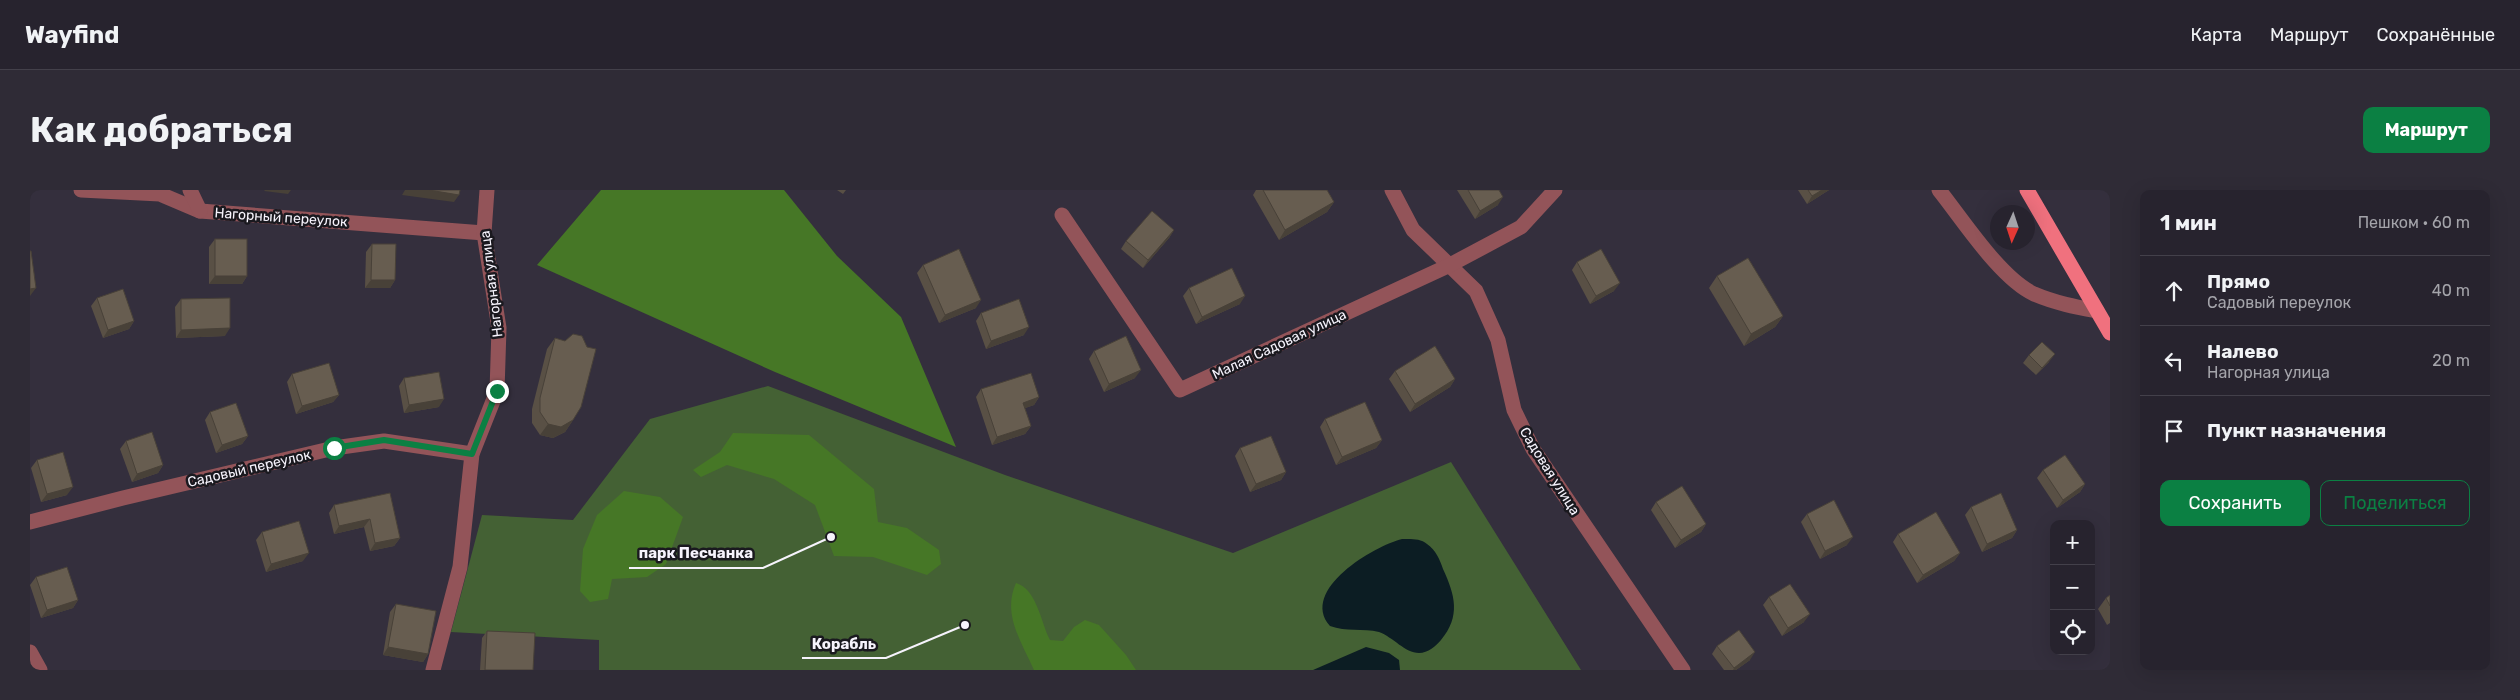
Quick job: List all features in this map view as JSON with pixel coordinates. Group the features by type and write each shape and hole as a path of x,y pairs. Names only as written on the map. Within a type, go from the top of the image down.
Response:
{"main road":[{"path":"2027,190 2110,333"}],"street":[{"name":"Нагорный переулок","path":"81,190 160,194 200,212 484,232"},
{"path":"190,190 200,212"},
{"name":"Нагорная улица","path":"433,670 460,567 472,454 497,391 499,328 484,232 487,190"},
{"name":"Садовая улица","path":"1392,190 1413,230 1448,266 1476,291 1498,340 1514,410 1533,449 1683,670"},
{"name":"Малая Садовая улица","path":"1062,215 1180,390 1448,266 1521,227 1555,190"},
{"path":"1939,190 2006,273 2033,293 2067,306 2097,310"},
{"name":"Садовый переулок","path":"30,522 334,448 384,440 472,454"},
{"path":"30,652 40,670"}],"green space":[{"path":"601,190 784,190 837,256 901,317 956,447 775,372 537,265"},
{"path":"768,386 1005,475 1233,553 1451,462 1581,670 599,670 599,640 451,632 482,515 573,520 650,419"},
{"path":"733,433 809,435 874,489 878,522 907,528 939,550 941,564 927,575 873,557 834,556 815,505 774,479 727,465 701,477 693,470 720,452"},
{"path":"624,491 660,497 683,517 666,564 647,577 612,579 608,599 590,602 580,591 583,549 597,515"},
{"path":"1016,583 1023,586 1034,599 1050,640 1063,641 1074,627 1085,620 1099,625 1126,655 1136,670 1034,670 1019,638 1012,617 1012,594"}],"shaded area":[{"path":"1402,539 1415,539 1433,549 1451,588 1453,597 1454,614 1447,631 1434,647 1422,653 1404,648 1379,632 1342,629 1330,626 1323,612 1324,598 1332,584 1344,572 1375,550"},
{"path":"1366,647 1389,653 1399,660 1400,670 1313,670"}],"building":[{"path":"429,190 460,190 459,195"},
{"path":"1263,190 1327,190 1334,202 1285,230"},
{"path":"1468,190 1499,190 1503,197 1480,211"},
{"path":"1808,190 1822,190 1812,196"},
{"path":"1152,211 1174,230 1148,260 1126,241"},
{"path":"215,239 247,239 247,276 215,276"},
{"path":"372,244 396,244 395,280 371,280"},
{"path":"959,249 981,300 945,315 923,265"},
{"path":"1601,249 1620,283 1596,296 1577,262"},
{"path":"30,251 36,288 30,289"},
{"path":"1748,258 1783,316 1751,334 1717,276"},
{"path":"1232,268 1245,296 1202,317 1189,288"},
{"path":"123,289 134,321 108,330 97,298"},
{"path":"230,298 230,328 181,330 181,299"},
{"path":"1019,299 1029,327 991,341 981,313"},
{"path":"573,334 582,336 587,347 596,349 581,407 573,420 561,427 548,424 540,412 540,398 555,338 565,341"},
{"path":"1126,336 1141,370 1109,384 1094,351"},
{"path":"2042,342 2055,354 2042,368 2029,355"},
{"path":"1435,346 1455,379 1415,404 1395,371"},
{"path":"329,363 339,395 302,406 292,374"},
{"path":"439,372 444,399 409,405 404,378"},
{"path":"1031,373 1039,397 1023,403 1031,426 997,437 981,389"},
{"path":"1365,402 1382,440 1342,457 1325,419"},
{"path":"236,403 248,436 222,445 210,412"},
{"path":"152,432 163,465 137,474 126,441"},
{"path":"1271,436 1286,472 1256,484 1240,448"},
{"path":"63,452 73,487 47,494 37,460"},
{"path":"2065,455 2085,484 2063,500 2043,470"},
{"path":"1682,486 1706,524 1681,540 1656,502"},
{"path":"390,493 400,538 375,543 370,519 339,526 334,505"},
{"path":"2001,493 2017,530 1987,544 1971,507"},
{"path":"1834,500 1853,537 1825,551 1807,514"},
{"path":"1936,512 1960,553 1923,575 1898,534"},
{"path":"299,521 309,553 271,564 262,532"},
{"path":"67,567 78,600 47,610 36,577"},
{"path":"1790,584 1810,614 1788,628 1769,597"},
{"path":"2110,595 2110,606 2106,598"},
{"path":"396,604 436,611 428,654 388,647"},
{"path":"1739,630 1755,652 1734,668 1717,646"},
{"path":"487,631 535,633 533,670 485,670"}],"place":[{"name":"парк Песчанка","path":"831,537"},
{"name":"Корабль","path":"965,625"}],"route":[{"path":"334,448 384,440 472,454 497,391"}]}
